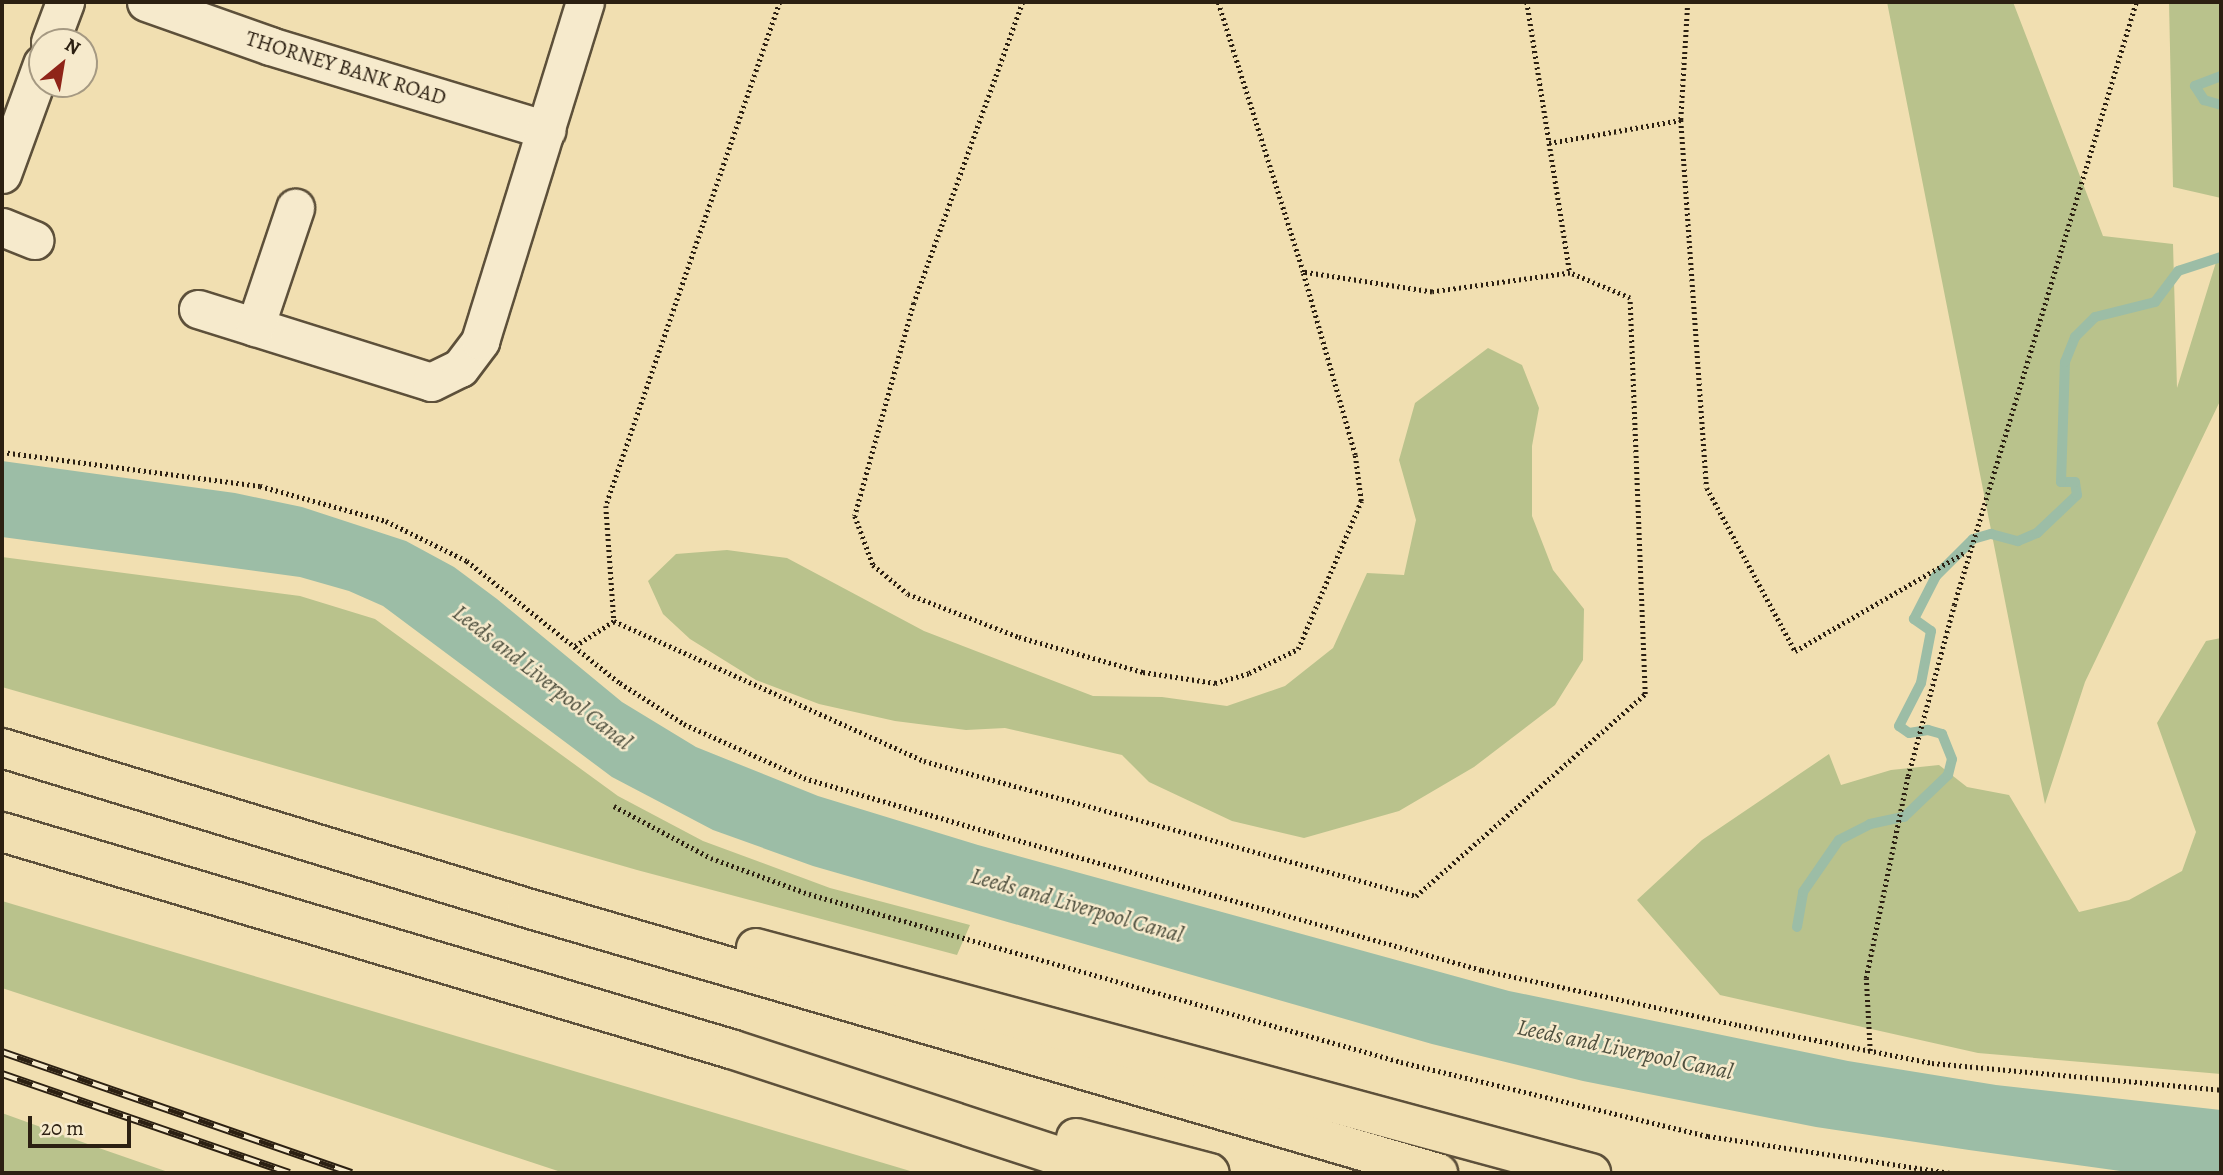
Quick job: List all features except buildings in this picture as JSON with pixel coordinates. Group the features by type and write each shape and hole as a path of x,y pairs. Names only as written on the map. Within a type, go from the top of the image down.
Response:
{"highway":[{"path":"2,748 527,908 1437,1173"},
{"path":"2,832 731,1049 1110,1173"},
{"path":"527,908 722,939 1591,1173"},
{"path":"731,1049 1210,1173"}],"street":[{"path":"55,28 65,2"},
{"path":"198,309 431,382 460,368 480,341 585,2"},
{"name":"THORNEY BANK ROAD","path":"166,5 270,46 547,131"},
{"path":"2,174 30,98"},
{"path":"255,327 295,208"}],"path":[{"path":"614,621 606,506 780,2"},
{"path":"1023,2 914,303 855,516 873,565 908,594 1019,637 1143,672 1214,683 1249,673 1298,649 1361,501 1355,455 1303,272 1218,2"},
{"path":"1527,2 1570,273"},
{"path":"1688,2 1681,120 1707,488 1795,652 1964,553"},
{"path":"1870,1051 1866,978 1908,776 1954,605 2136,2"},
{"path":"1549,143 1681,120"},
{"path":"614,621 924,761 1416,895 1645,694 1630,298 1570,273 1432,292 1303,272"},
{"path":"2,452 260,486 386,521 467,561 620,683 684,724 804,778 1482,970 1931,1063 2221,1090"},
{"path":"575,646 614,621"},
{"path":"614,806 711,859 809,894 1388,1058 1708,1136 1950,1173"}],"shaded area":[{"path":"1887,2 2013,2 2103,236 2173,244 2177,388 2221,246 2221,399 2085,682 2045,804"},
{"path":"2169,2 2221,2 2221,198 2173,187"},
{"path":"1488,348 1522,365 1539,408 1532,446 1532,516 1553,570 1584,609 1583,660 1555,705 1474,767 1399,811 1304,838 1232,821 1149,782 1122,755 1005,728 966,730 895,721 819,704 756,680 690,639 663,614 648,581 676,554 727,550 787,558 924,631 1093,696 1162,697 1227,706 1285,686 1333,648 1367,573 1404,575 1416,520 1399,460 1415,403"},
{"path":"2,557 300,596 375,619 618,796 703,841 830,888 970,925 957,955 637,870 2,687"},
{"path":"2221,638 2221,1074 1978,1053 1720,995 1637,900 1702,840 1829,754 1841,785 1891,770 1939,765 1967,787 2009,795 2079,912 2129,900 2182,871 2196,832 2157,723 2206,641"},
{"path":"2,901 917,1173 564,1173 2,988"},
{"path":"2,1113 96,1147 171,1173 2,1173"}],"water":[{"name":"Leeds and Liverpool Canal","path":"2,461 235,493 302,507 406,541 454,567 497,599 622,702 696,747 818,796 978,845 1509,991 1848,1061 1996,1085 2221,1110 2221,1173 2135,1173 1969,1150 1816,1127 1583,1081 1432,1044 813,866 713,830 612,777 383,606 349,591 300,577 2,537"}],"waterway":[{"path":"2221,76 2195,86 2204,100 2221,105"},
{"path":"1797,927 1803,892 1839,840 1870,824 1904,817 1948,775 1952,759 1942,734 1928,730 1909,733 1899,726 1921,683 1931,631 1914,619 1936,576 1973,539 1991,534 2018,541 2037,533 2077,495 2075,482 2061,482 2065,362 2075,337 2095,317 2155,302 2178,271 2221,257"}],"railway":[{"path":"2,1052 352,1173"},
{"path":"2,1074 289,1173"}]}
